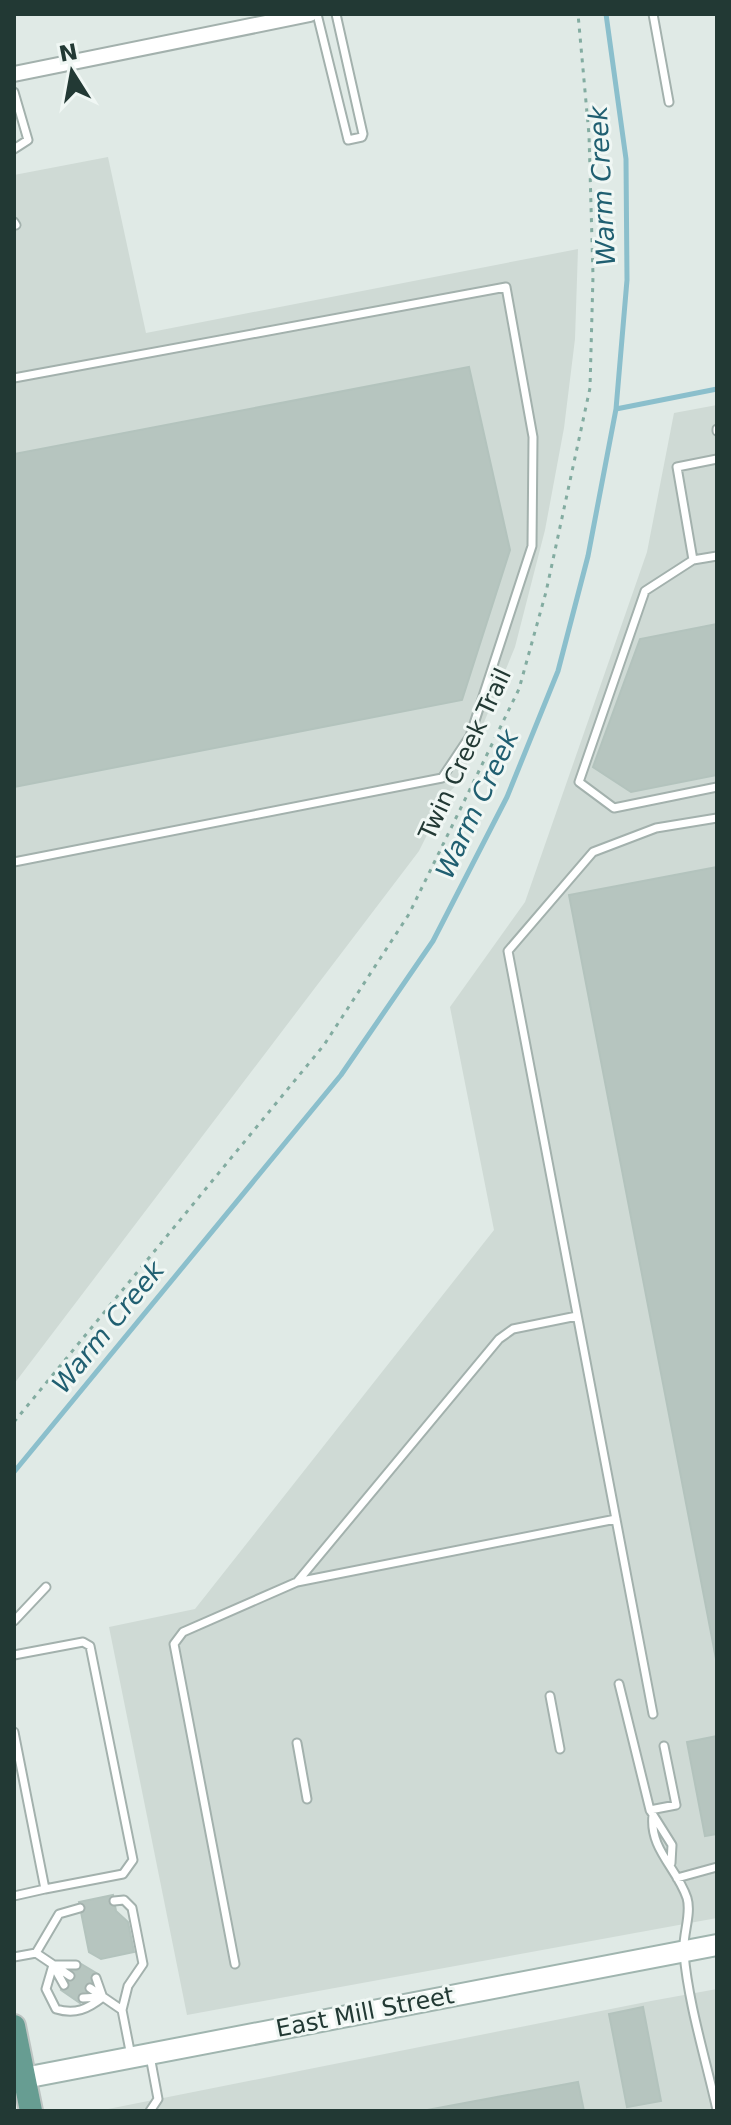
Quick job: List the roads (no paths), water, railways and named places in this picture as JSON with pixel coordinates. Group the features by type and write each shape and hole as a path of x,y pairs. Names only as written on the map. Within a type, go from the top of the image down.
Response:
{"main road":[{"name":"East Mill Street","path":"19,2079 717,1945"},
{"path":"14,2026 19,2079 31,2111"}],"street":[{"path":"14,74 310,14"}],"lane":[{"path":"317,14 346,138 362,137 336,14"},
{"path":"653,14 669,102"},
{"path":"14,92 28,140 14,149"},
{"path":"337,100 355,96"},
{"path":"14,378 506,287 533,437 532,546 470,736 442,778 14,862"},
{"path":"693,560 677,467 717,459"},
{"path":"717,556 693,560 645,591 579,782 614,808 717,787"},
{"path":"653,1714 508,951 593,852 656,828 717,818"},
{"path":"297,1582 499,1339 513,1329 577,1316"},
{"path":"235,1964 174,1644 183,1632 297,1582 616,1519"},
{"path":"14,1621 46,1587"},
{"path":"14,1655 83,1642 90,1646 133,1860 123,1874 14,1896"},
{"path":"619,1684 652,1813 651,1830 658,1849 671,1864 688,1901 683,1952 717,2110"},
{"path":"550,1696 560,1749"},
{"path":"14,1732 45,1889"},
{"path":"297,1743 307,1799"},
{"path":"652,1813 676,1805 664,1746"},
{"path":"652,1813 664,1826 672,1845 671,1864"},
{"path":"677,1878 717,1867"},
{"path":"114,1901 124,1900 132,1908 143,1964 128,1986 122,2010"},
{"path":"36,1953 59,1914 80,1908"},
{"path":"14,1957 36,1953 70,1976"},
{"path":"53,1965 46,1989 56,2009 67,2012 89,2009 103,1997"},
{"path":"53,1965 76,1965"},
{"path":"53,1965 64,1985"},
{"path":"96,1978 103,1997"},
{"path":"90,1988 122,2010 158,2099 150,2111"},
{"path":"83,1998 103,1997"}],"waterway":[{"name":"Warm Creek","path":"14,1472 341,1075 433,941 507,797 558,671 588,556 616,409 627,280 626,159 606,14"},
{"path":"616,409 717,389"}]}
